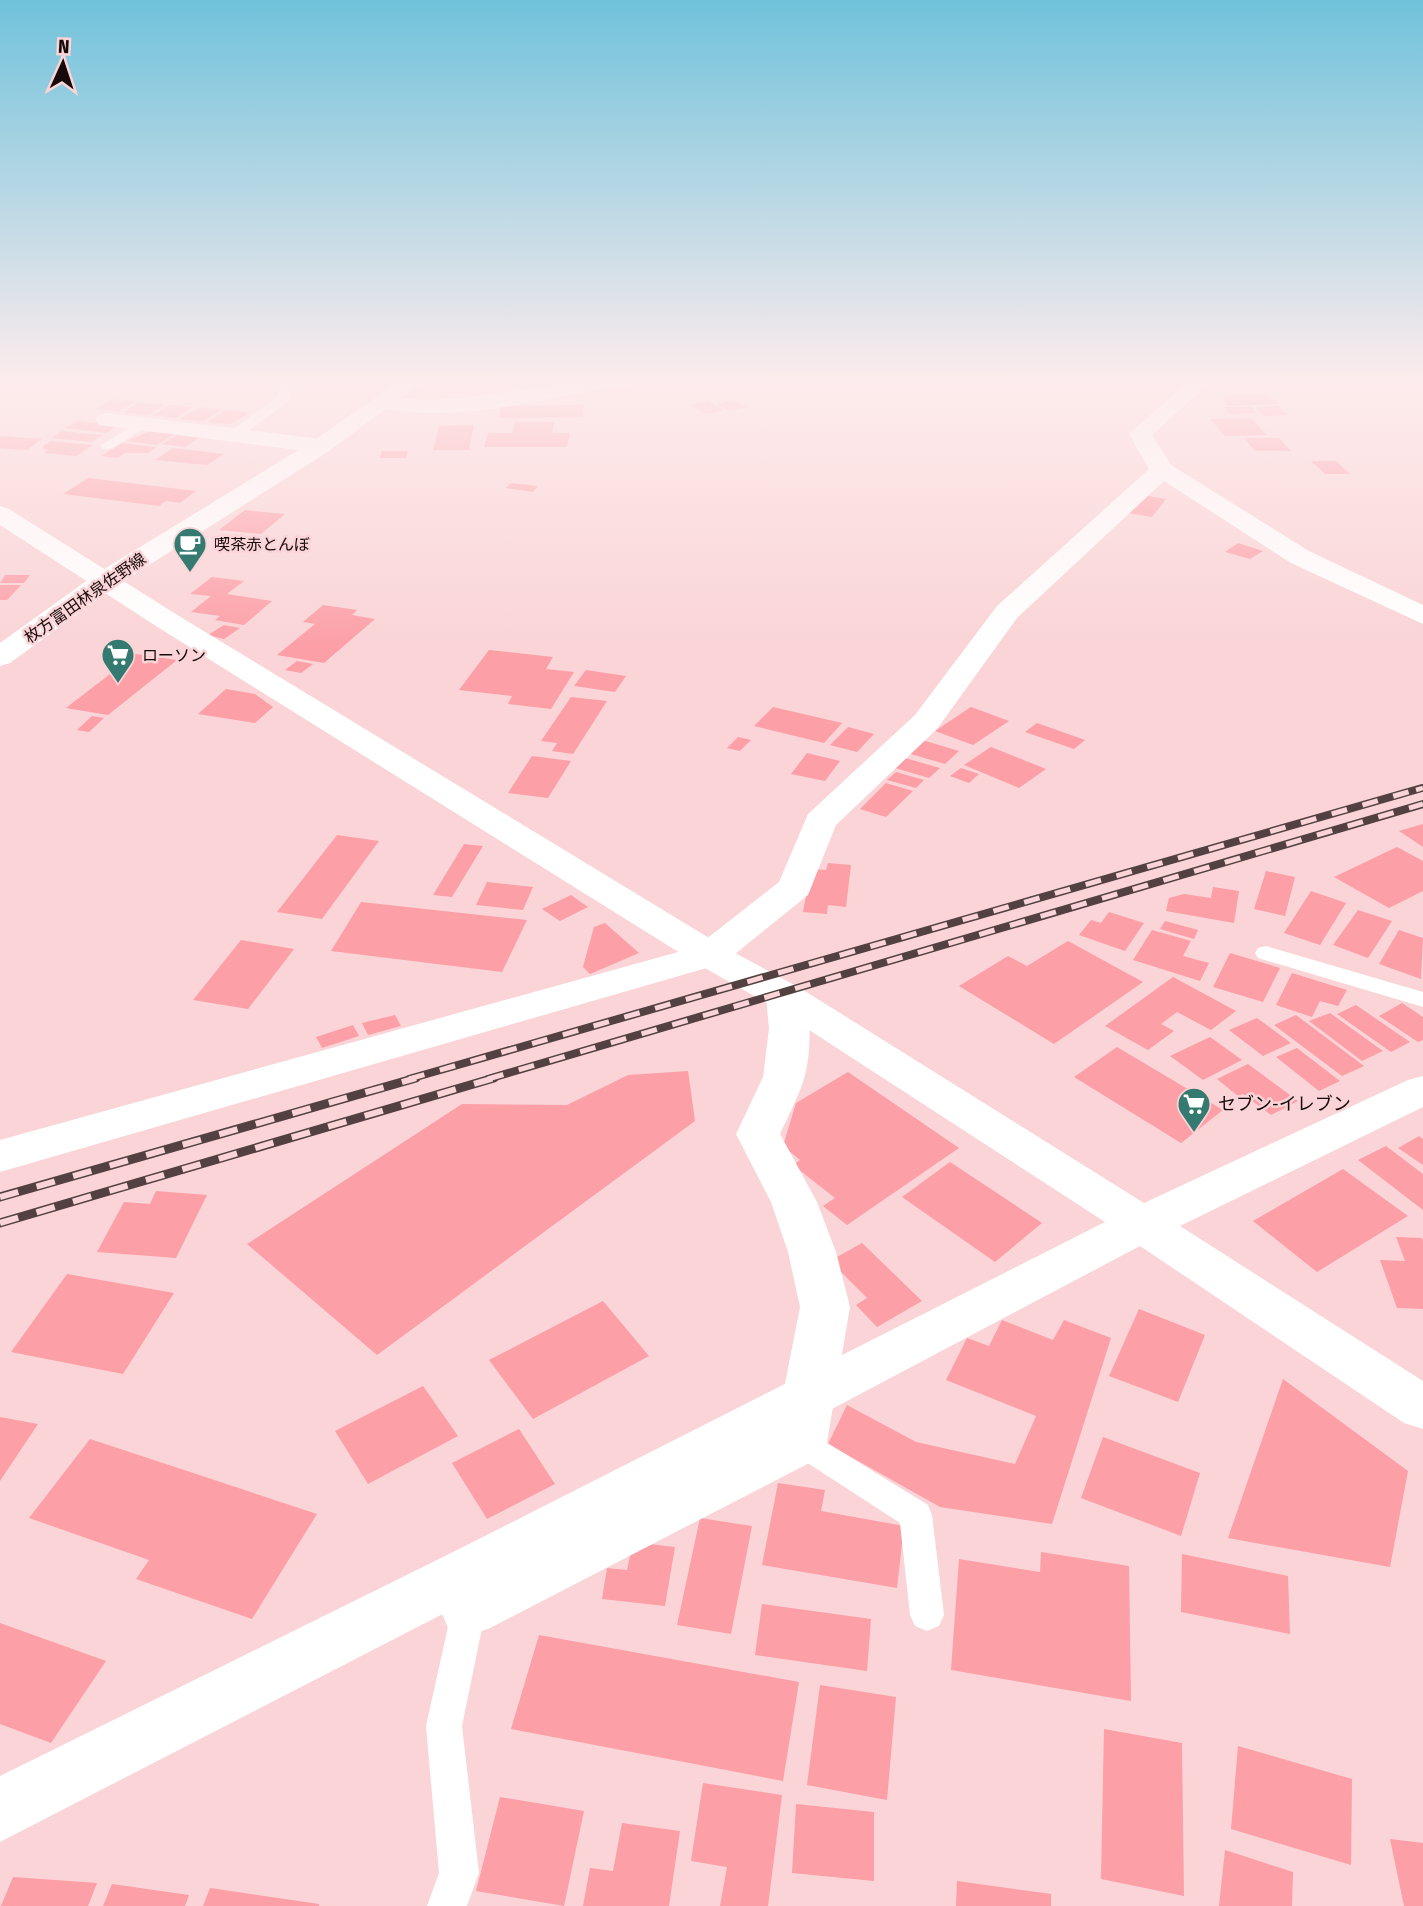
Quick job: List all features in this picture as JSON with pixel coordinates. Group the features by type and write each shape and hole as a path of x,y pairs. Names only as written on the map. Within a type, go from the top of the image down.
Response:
{"street":[{"name":"枚方富田林泉佐野線","path":"0,657 106,580 286,468"},
{"path":"0,1156 710,955 795,887 820,821 926,722 1007,612 1162,470 1300,558 1423,616"},
{"path":"0,514 181,630 710,955 786,997 1142,1224 1423,1408"},
{"path":"786,997 789,1029 784,1077 758,1135 794,1202 812,1252 825,1307 804,1420"},
{"path":"0,1810 474,1588 804,1420 1142,1224 1423,1090"}],"lane":[{"path":"1266,953 1423,1000"},
{"path":"804,1420 916,1516 927,1615"},
{"path":"447,1906 459,1873 444,1727 474,1588"}],"building":[{"path":"1318,468 1343,468 1350,474 1325,474"},
{"path":"88,478 196,491 180,503 166,501 159,506 63,494"},
{"path":"511,483 538,486 533,492 506,488"},
{"path":"1143,495 1166,499 1152,517 1128,513"},
{"path":"245,510 285,514 261,534 219,530"},
{"path":"1238,543 1263,551 1250,559 1225,552"},
{"path":"5,575 30,575 24,583 0,583"},
{"path":"212,577 244,581 227,594 272,601 244,625 215,620 220,616 191,612 211,596 190,594"},
{"path":"0,585 21,585 7,600 0,600"},
{"path":"323,605 357,610 352,615 375,619 324,663 277,655 315,624 303,622"},
{"path":"224,625 240,628 224,639 208,635"},
{"path":"489,650 553,657 546,669 574,672 551,709 508,704 512,696 459,690"},
{"path":"136,654 177,660 108,715 66,708"},
{"path":"297,661 313,664 301,673 285,670"},
{"path":"586,670 626,676 615,692 574,686"},
{"path":"226,689 255,694 273,707 255,723 198,714"},
{"path":"571,697 607,701 573,754 552,751 557,743 541,741"},
{"path":"773,707 842,723 824,743 754,726"},
{"path":"971,707 1009,721 973,745 935,731"},
{"path":"92,716 104,718 89,732 77,730"},
{"path":"1037,723 1085,740 1074,749 1025,732"},
{"path":"848,727 874,734 857,752 830,745"},
{"path":"738,737 751,740 740,751 727,748"},
{"path":"919,739 959,751 945,764 904,752"},
{"path":"991,747 1046,769 1019,788 964,765"},
{"path":"807,753 840,761 825,781 791,774"},
{"path":"532,756 571,761 548,798 508,793"},
{"path":"905,758 940,768 929,778 895,768"},
{"path":"961,768 979,774 969,783 950,776"},
{"path":"896,772 924,780 916,788 887,780"},
{"path":"886,783 913,791 886,817 860,809"},
{"path":"1423,824 1423,847 1399,831"},
{"path":"337,835 379,841 322,919 277,912"},
{"path":"464,844 483,846 452,897 433,895"},
{"path":"1397,847 1423,861 1423,891 1389,908 1334,877"},
{"path":"828,863 851,865 846,907 828,905 827,914 803,912 811,869 826,870"},
{"path":"1266,871 1295,877 1285,916 1254,909"},
{"path":"487,882 533,887 523,910 476,905"},
{"path":"1213,887 1239,891 1234,923 1166,911 1169,898 1184,894 1211,898"},
{"path":"1311,891 1346,903 1320,945 1284,933"},
{"path":"571,895 588,907 560,921 542,909"},
{"path":"361,902 527,920 502,972 331,951"},
{"path":"1358,910 1392,921 1368,958 1333,945"},
{"path":"1109,912 1144,923 1125,951 1079,935 1091,920 1101,923"},
{"path":"1165,921 1198,930 1194,939 1160,929"},
{"path":"605,923 639,953 590,974 583,967 594,927"},
{"path":"1152,930 1191,941 1183,956 1209,963 1200,981 1133,960"},
{"path":"1399,930 1423,938 1421,979 1379,964"},
{"path":"241,940 294,949 248,1009 193,1000"},
{"path":"1068,941 1143,982 1054,1044 959,986 1008,956 1027,966"},
{"path":"1230,953 1280,968 1263,1002 1213,987"},
{"path":"1292,973 1347,990 1338,1006 1320,1001 1312,1017 1276,1005"},
{"path":"1173,977 1236,1011 1211,1030 1177,1012 1161,1024 1174,1031 1148,1050 1105,1026"},
{"path":"1402,1003 1423,1017 1423,1040 1418,1042 1379,1016"},
{"path":"1356,1005 1410,1042 1391,1052 1337,1014"},
{"path":"1330,1013 1383,1051 1362,1061 1309,1021"},
{"path":"395,1015 401,1026 368,1035 362,1023"},
{"path":"1296,1015 1364,1066 1342,1076 1274,1025"},
{"path":"1257,1018 1291,1043 1263,1056 1229,1030"},
{"path":"353,1025 359,1036 322,1048 316,1037"},
{"path":"1210,1037 1242,1060 1203,1080 1170,1056"},
{"path":"1117,1047 1223,1110 1181,1143 1074,1077"},
{"path":"1297,1048 1340,1081 1319,1091 1276,1057"},
{"path":"1248,1064 1298,1101 1271,1115 1243,1094 1238,1096 1217,1079"},
{"path":"688,1071 695,1121 377,1355 247,1244 462,1104 567,1105 628,1075"},
{"path":"848,1072 959,1148 847,1225 823,1206 835,1198 793,1165 800,1160 783,1146 796,1103"},
{"path":"1419,1136 1423,1139 1423,1165 1398,1148"},
{"path":"1386,1146 1423,1174 1423,1210 1358,1160"},
{"path":"950,1162 1042,1223 995,1262 902,1197"},
{"path":"1343,1169 1408,1216 1317,1272 1253,1221"},
{"path":"156,1191 207,1195 176,1258 97,1252 124,1202 150,1204"},
{"path":"1396,1237 1422,1238 1423,1309 1397,1308 1380,1260 1405,1261"},
{"path":"862,1243 922,1301 877,1327 856,1305 867,1298 830,1261"},
{"path":"67,1274 174,1293 123,1374 11,1352"},
{"path":"603,1301 649,1356 533,1419 489,1360"},
{"path":"1139,1309 1205,1335 1178,1402 1109,1376"},
{"path":"1002,1320 1053,1340 1064,1320 1111,1338 1052,1524 940,1507 828,1444 847,1405 916,1442 1015,1464 1036,1416 946,1380 967,1338 989,1346"},
{"path":"1283,1379 1408,1471 1390,1567 1228,1538"},
{"path":"423,1386 458,1436 368,1484 335,1431"},
{"path":"0,1417 38,1424 0,1481"},
{"path":"519,1429 555,1484 487,1519 452,1463"},
{"path":"1103,1437 1200,1473 1181,1536 1081,1498"},
{"path":"90,1439 317,1514 252,1619 136,1579 149,1560 29,1518"},
{"path":"778,1483 825,1490 821,1511 904,1526 897,1588 762,1565"},
{"path":"700,1518 752,1526 731,1634 677,1625"},
{"path":"633,1542 675,1547 665,1606 602,1599 607,1568 627,1570"},
{"path":"1041,1552 1129,1566 1131,1701 951,1670 959,1559 1040,1572"},
{"path":"1182,1554 1288,1576 1290,1634 1181,1612"},
{"path":"762,1604 871,1619 867,1671 755,1655"},
{"path":"0,1623 106,1661 51,1743 0,1724"},
{"path":"539,1635 799,1682 783,1781 511,1729"},
{"path":"820,1685 896,1697 887,1800 807,1785"},
{"path":"1104,1729 1182,1743 1184,1896 1101,1879"},
{"path":"1238,1746 1352,1779 1351,1865 1231,1829"},
{"path":"703,1783 782,1795 768,1906 720,1906 727,1867 691,1861"},
{"path":"500,1797 584,1811 564,1906 476,1891"},
{"path":"796,1804 874,1812 874,1881 792,1873"},
{"path":"622,1823 680,1831 669,1906 583,1906 590,1868 613,1871"},
{"path":"1390,1839 1423,1843 1423,1906 1404,1906"},
{"path":"1225,1850 1293,1872 1292,1906 1219,1906"},
{"path":"13,1877 97,1883 88,1906 1,1906"},
{"path":"957,1881 1051,1894 1051,1906 956,1906"},
{"path":"112,1884 189,1895 185,1906 103,1906"},
{"path":"210,1888 319,1904 319,1906 203,1906"}],"railway":[{"path":"409,1079 1422,788"},
{"path":"1416,790 1423,788"},
{"path":"488,1079 1423,804"},
{"path":"0,1197 416,1078"},
{"path":"0,1223 494,1078"}],"place":[{"name":"喫茶赤とんぼ","path":"190,574"},
{"name":"ローソン","path":"118,685"},
{"name":"セブン-イレブン","path":"1194,1134"}]}
